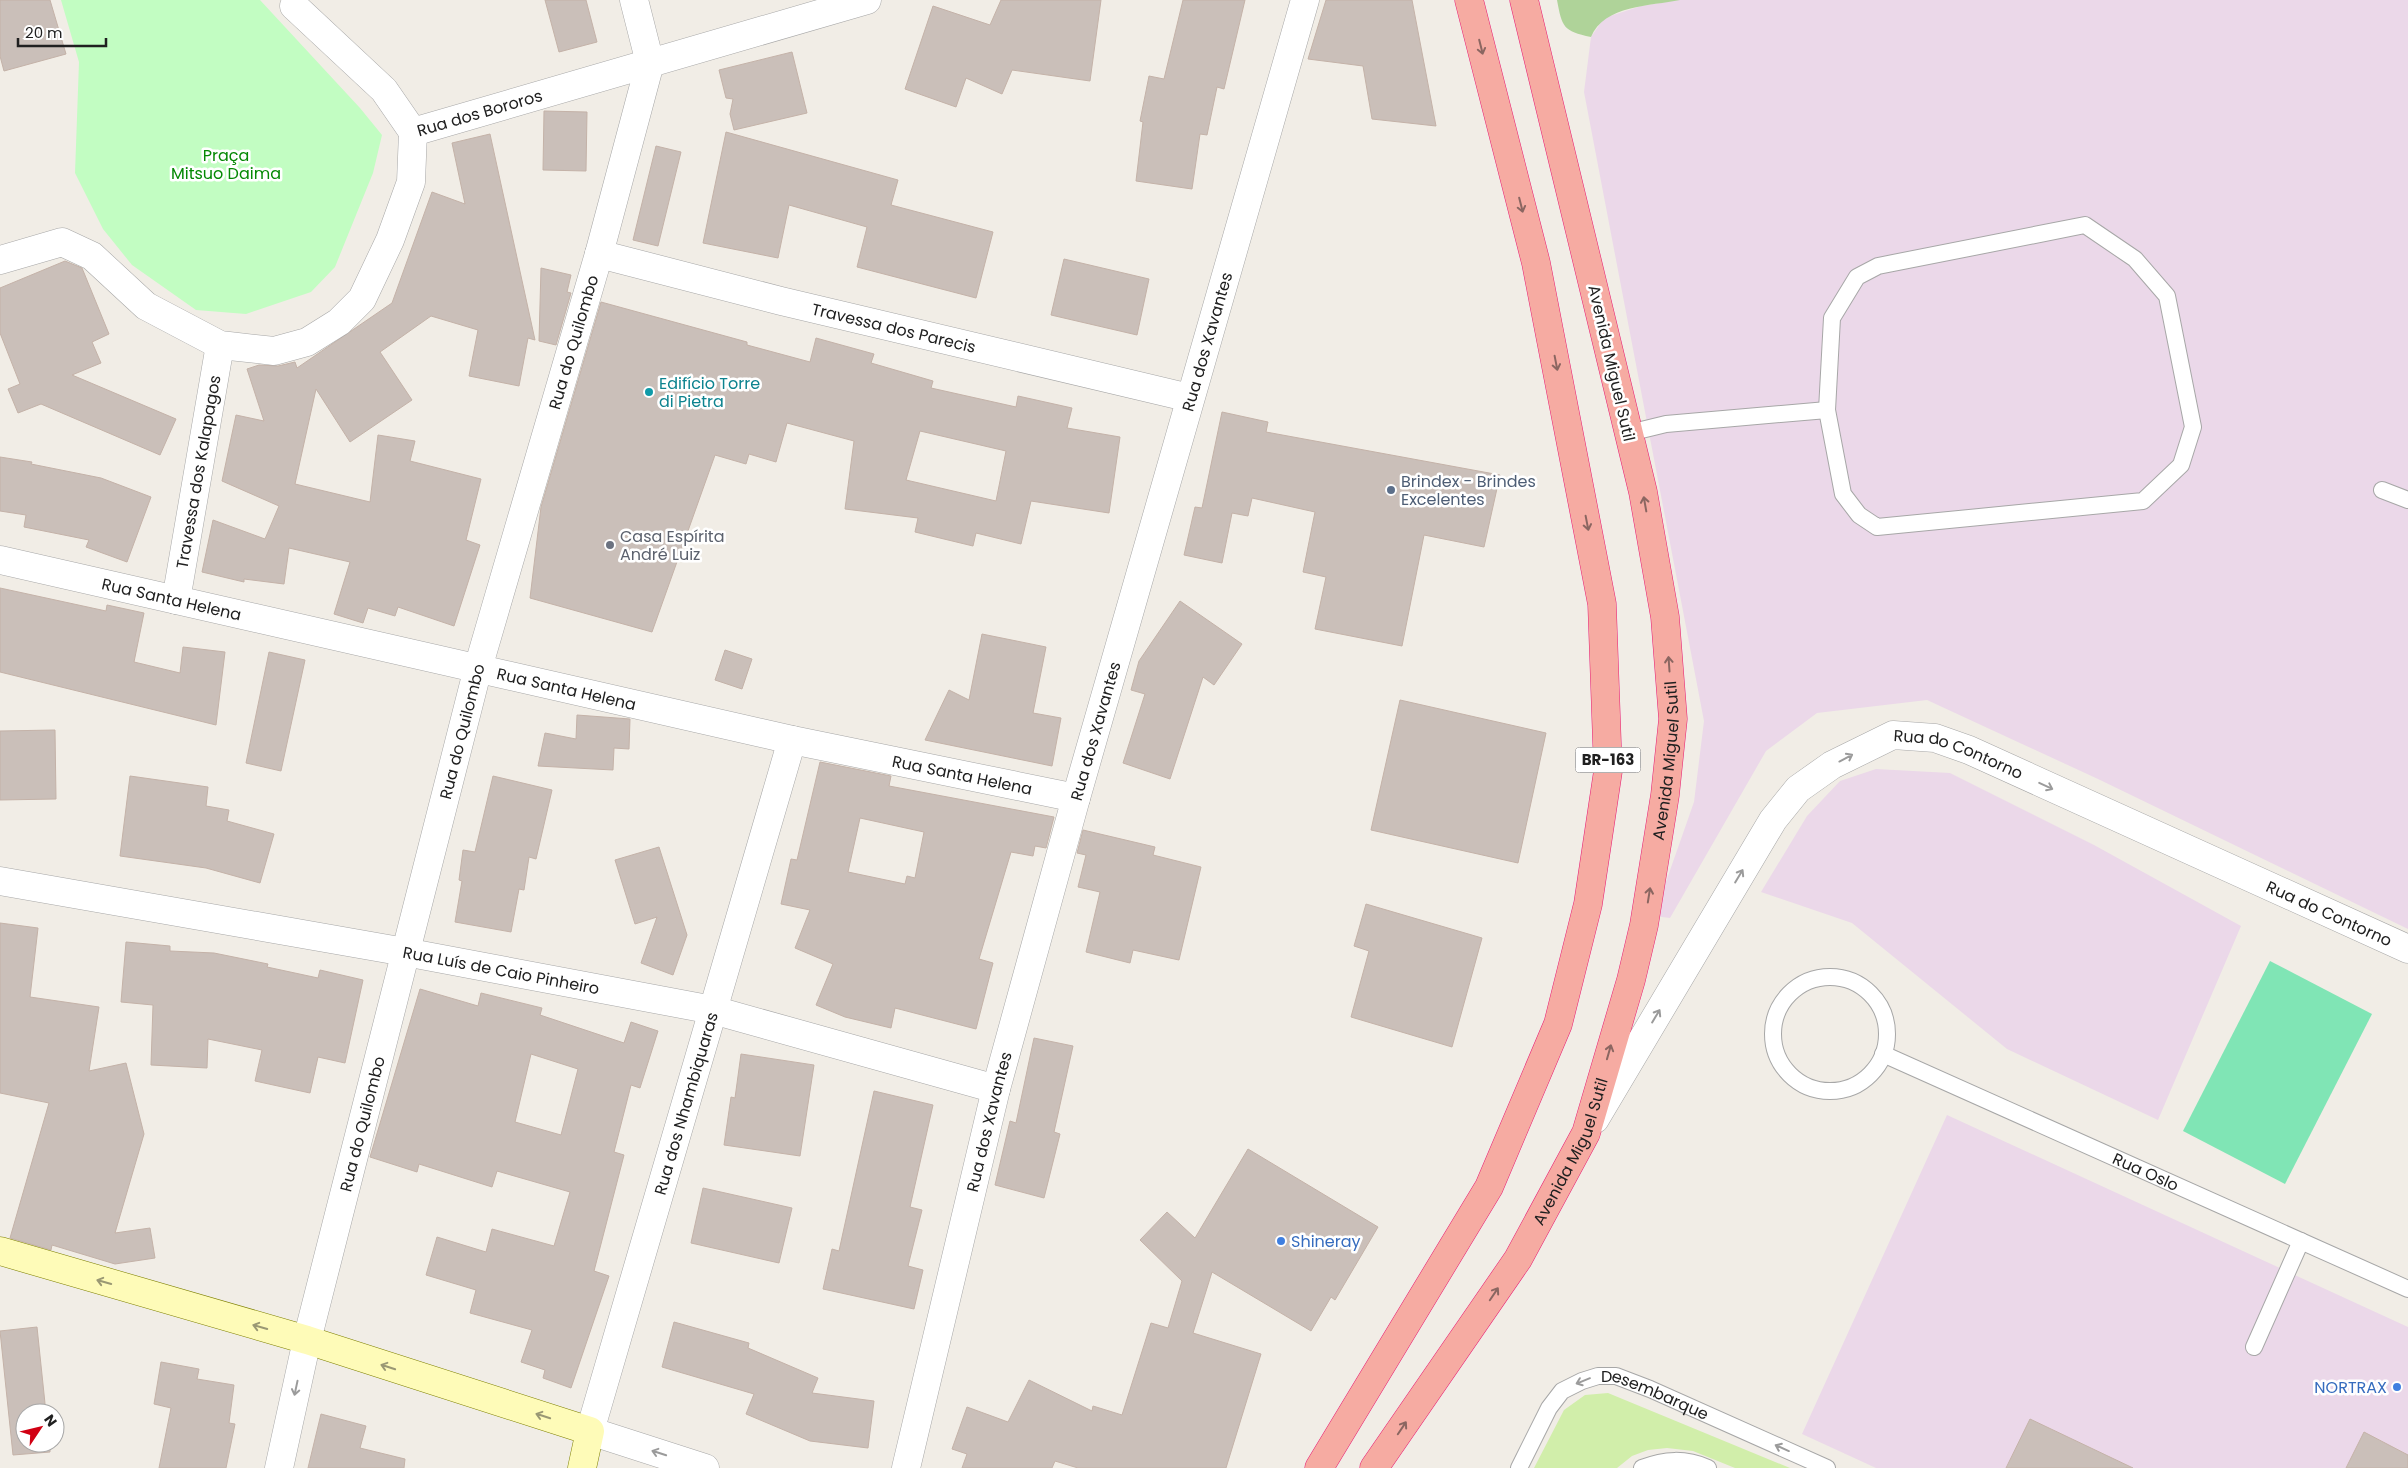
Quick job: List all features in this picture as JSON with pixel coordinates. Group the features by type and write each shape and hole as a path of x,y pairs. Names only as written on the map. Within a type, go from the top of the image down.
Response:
{"highway":[{"name":"BR-163","path":"1319,1468 1489,1187 1558,1024 1588,904 1608,771 1602,604 1536,263 1469,0"},
{"name":"Avenida Miguel Sutil","path":"1374,1468 1518,1259 1586,1133 1631,980 1644,925 1664,795 1673,719 1666,618 1643,492 1524,0"}],"main road":[{"path":"0,1251 307,1340 590,1431"},
{"name":"Rua dos Nhambiquaras","path":"582,1468 590,1431"}],"street":[{"name":"Rua do Quilombo","path":"279,1468 307,1340 478,668 599,254 650,63 634,0"},
{"name":"Rua dos Bororos","path":"0,260 62,242 92,256 146,306 220,344 274,352 307,342 339,322 362,299 390,240 411,182 413,132 867,0"},
{"name":"Rua dos Xavantes","path":"906,1468 996,1089 1076,798 1305,0"},
{"path":"294,6 384,90 413,132"},
{"name":"Travessa dos Parecis","path":"599,254 781,301 1190,398"},
{"name":"Travessa dos Kalapagos","path":"176,600 220,344"},
{"name":"Rua Santa Helena","path":"0,560 792,740 1076,798"},
{"name":"Rua do Contorno","path":"1586,1133 1772,820 1798,789 1832,765 1893,735 1935,738 1970,750 2408,949"},
{"name":"Rua dos Nhambiquaras","path":"590,1431 792,740"},
{"name":"Rua Luís de Caio Pinheiro","path":"0,881 405,952 712,1010 996,1089"},
{"path":"590,1431 705,1468"}],"lane":[{"path":"2085,225 2135,259 2167,296 2193,428 2181,465 2144,501 1877,527 1859,515 1843,494 1827,410 1832,318 1857,278 1878,266 2085,225"},
{"path":"1629,433 1666,424 1827,410"},
{"path":"2382,490 2408,500"},
{"path":"1830,977 1848,980 1864,988 1876,1001 1884,1017 1887,1035 1883,1054 1874,1071 1859,1084 1840,1091 1821,1091 1802,1085 1787,1073 1776,1056 1772,1037 1775,1017 1783,1000 1796,987 1812,979 1830,977"},
{"name":"Rua Oslo","path":"1883,1054 2408,1289"},
{"path":"2254,1347 2301,1241"},
{"name":"Desembarque","path":"1519,1468 1549,1408 1562,1391 1582,1381 1598,1376 1616,1376 1650,1389 1827,1468"},
{"path":"1642,1468 1662,1461 1681,1460 1708,1468"}],"shaded area":[{"path":"1677,0 2408,0 2408,929 2098,779 1927,700 1817,713 1766,751 1670,918 1654,916 1694,802 1704,721 1584,92 1591,37 1604,18 1641,6"},
{"path":"1876,769 1950,773 2094,845 2241,926 2158,1120 2007,1049 1852,923 1761,892 1807,816 1840,781"},
{"path":"1947,1115 2408,1327 2408,1468 1876,1468 1802,1434"}],"green space":[{"name":"Praça Mitsuo Daima","path":"61,0 260,0 360,108 382,135 373,173 335,267 311,292 246,314 196,310 132,265 103,229 75,173 79,62"},
{"path":"1557,0 1680,0 1643,6 1617,13 1597,26 1591,37 1569,30 1565,26 1560,16"},
{"path":"2270,961 2372,1014 2285,1184 2183,1131"},
{"path":"1608,1393 1790,1468 1735,1468 1693,1451 1667,1448 1648,1450 1632,1456 1617,1468 1534,1468 1564,1410 1585,1395"}],"building":[{"path":"0,0 50,0 66,54 4,71 0,56"},
{"path":"545,0 586,0 597,42 559,52"},
{"path":"1001,0 1101,0 1090,81 1012,70 1002,94 966,78 956,107 905,89 933,6 990,25"},
{"path":"1183,0 1245,0 1224,89 1217,87 1207,135 1200,134 1192,189 1136,181 1143,122 1140,121 1149,76 1164,79"},
{"path":"1326,0 1412,0 1436,126 1372,119 1363,66 1308,59"},
{"path":"792,52 807,113 734,130 730,114 733,99 726,98 719,70"},
{"path":"544,111 587,112 586,171 543,170"},
{"path":"726,132 898,180 891,205 993,232 976,298 857,267 867,227 789,205 778,258 703,243"},
{"path":"490,134 535,340 528,338 519,386 469,376 478,330 431,316 380,352 412,400 350,442 316,389 295,484 370,502 378,435 415,441 410,461 481,479 466,540 480,545 454,626 398,607 395,616 368,608 363,623 334,614 350,562 289,548 284,584 244,579 244,582 202,572 213,520 265,539 279,506 222,481 236,415 264,421 247,369 259,365 278,366 295,362 297,368 392,303 432,192 465,204 452,143"},
{"path":"656,146 681,152 658,246 633,240"},
{"path":"1064,259 1149,279 1137,335 1051,315"},
{"path":"65,261 82,268 109,334 92,342 101,363 72,375 176,419 160,455 41,404 18,413 8,389 20,384 0,333 0,288"},
{"path":"541,268 571,275 567,292 571,293 556,345 539,341"},
{"path":"601,302 747,342 747,345 810,362 816,338 874,354 871,363 933,381 931,388 1016,407 1018,396 1072,408 1067,428 1120,437 1109,513 1031,501 1021,544 976,533 973,546 915,532 918,518 845,509 854,441 787,423 776,462 749,454 746,464 715,455 652,632 530,598 541,507","holes":["920,431 1006,451 996,501 906,480"]},
{"path":"1222,412 1268,422 1266,432 1500,475 1484,547 1424,535 1402,646 1315,629 1326,577 1303,572 1315,512 1252,498 1248,516 1232,513 1222,563 1184,555 1195,507 1202,508"},
{"path":"0,457 32,462 31,464 101,478 151,497 127,562 86,547 89,540 24,527 26,515 0,511"},
{"path":"0,588 106,611 107,605 144,613 134,662 180,673 183,647 225,652 216,725 0,672"},
{"path":"1180,601 1242,644 1214,685 1203,677 1170,779 1123,763 1145,694 1131,690 1139,661"},
{"path":"982,634 1046,647 1033,713 1061,718 1052,766 925,740 949,690 969,700"},
{"path":"725,650 752,659 742,689 715,680"},
{"path":"269,652 305,660 281,771 246,763"},
{"path":"1400,700 1546,733 1518,863 1371,830"},
{"path":"577,715 630,719 629,749 614,748 613,770 538,766 545,733 576,739"},
{"path":"55,730 56,799 0,800 0,731"},
{"path":"820,762 891,776 889,786 1054,817 1046,848 1035,846 1033,856 1011,852 979,959 993,963 976,1029 895,1008 891,1028 845,1017 816,1005 833,964 795,948 810,910 781,904 791,859 797,860","holes":["860,818 924,832 915,878 907,876 905,884 848,872"]},
{"path":"130,776 208,787 206,806 229,810 227,821 274,834 260,883 206,868 120,856"},
{"path":"493,776 552,790 536,859 529,857 524,890 519,889 511,932 455,922 462,881 459,880 463,850 475,852"},
{"path":"1083,830 1155,847 1153,855 1201,867 1179,960 1133,950 1130,963 1086,952 1100,892 1078,887 1086,855 1077,853"},
{"path":"659,847 687,935 673,975 641,963 657,917 635,924 615,860"},
{"path":"1366,904 1482,938 1452,1047 1351,1017 1369,951 1354,946"},
{"path":"0,923 38,928 30,997 99,1007 89,1071 126,1063 144,1134 115,1233 150,1228 155,1258 115,1264 52,1245 51,1250 10,1238 49,1103 0,1093"},
{"path":"126,942 170,946 170,951 214,953 268,964 267,967 318,978 320,970 363,980 345,1063 318,1057 310,1093 255,1081 262,1050 208,1039 207,1068 151,1065 153,1005 121,1002"},
{"path":"420,989 478,1006 481,993 542,1008 540,1015 624,1043 631,1022 658,1031 640,1088 631,1085 614,1152 624,1155 594,1271 609,1276 571,1388 543,1378 545,1370 521,1362 532,1330 470,1313 476,1290 426,1275 437,1237 486,1252 492,1229 554,1246 570,1192 497,1171 492,1187 419,1164 417,1172 370,1157","holes":["531,1054 578,1069 561,1135 515,1122"]},
{"path":"1034,1038 1073,1046 1054,1132 1060,1134 1044,1198 995,1185 1010,1121 1016,1123"},
{"path":"741,1054 814,1065 800,1156 724,1145 731,1097 735,1098"},
{"path":"874,1091 933,1105 910,1207 922,1210 908,1266 923,1270 914,1309 823,1289 832,1249 839,1251"},
{"path":"1248,1149 1378,1227 1335,1300 1331,1297 1311,1331 1212,1272 1193,1333 1261,1354 1226,1468 1078,1468 1055,1461 1052,1468 962,1468 967,1454 952,1449 967,1407 1008,1422 1029,1380 1092,1411 1093,1406 1122,1415 1151,1323 1168,1328 1182,1281 1140,1240 1167,1212 1195,1238"},
{"path":"703,1188 792,1208 779,1263 691,1243"},
{"path":"674,1322 749,1343 748,1348 818,1378 812,1393 874,1401 868,1448 810,1441 746,1414 754,1394 662,1367"},
{"path":"37,1327 45,1403 15,1403 15,1453 38,1453 13,1455 0,1331"},
{"path":"161,1362 199,1369 197,1379 234,1385 229,1423 235,1424 226,1468 159,1468 171,1408 154,1404"},
{"path":"321,1414 366,1426 360,1448 405,1459 404,1468 308,1468"},
{"path":"2030,1419 2133,1468 2006,1468"},
{"path":"2364,1432 2408,1455 2408,1468 2346,1468"}],"place":[{"name":"Edifício Torre di Pietra","path":"649,392"},
{"name":"Brindex - Brindes Excelentes","path":"1391,490"},
{"name":"Casa Espírita André Luiz","path":"610,545"},
{"name":"Shineray","path":"1281,1241"},
{"name":"NORTRAX","path":"2397,1387"}]}
